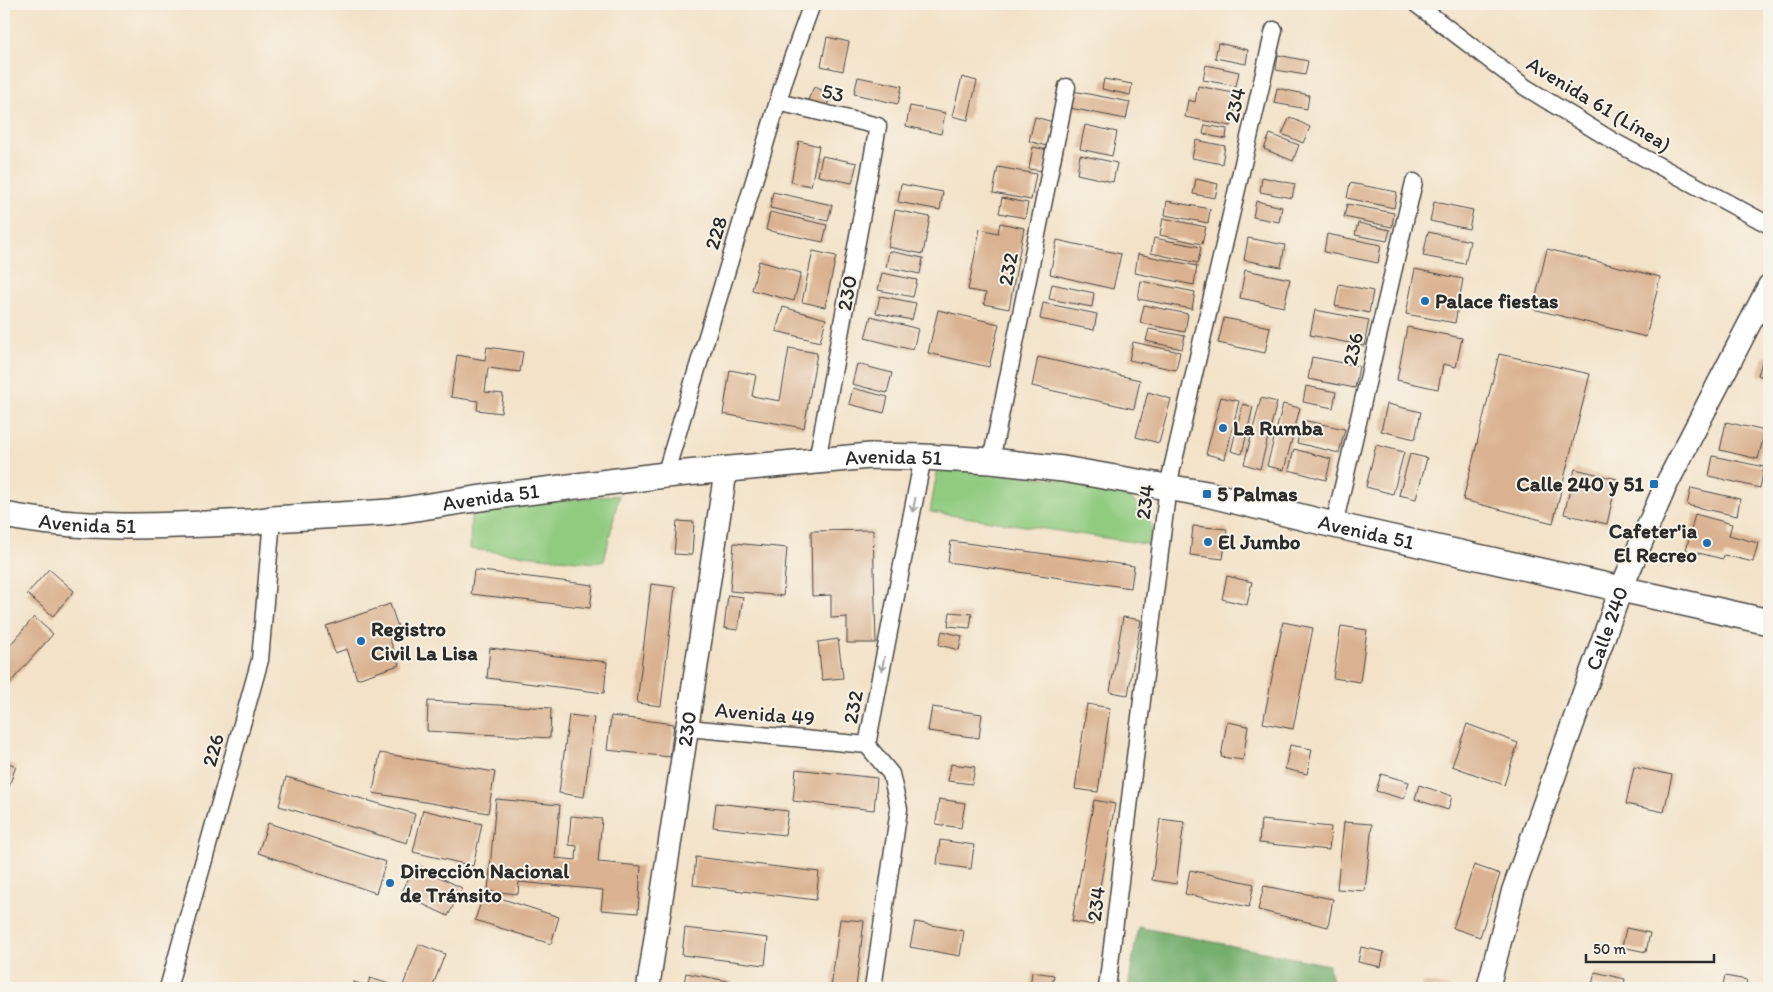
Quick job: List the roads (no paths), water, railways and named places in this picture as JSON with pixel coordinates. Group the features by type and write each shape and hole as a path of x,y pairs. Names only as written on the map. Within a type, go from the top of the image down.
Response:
{"main road":[{"name":"Avenida 51","path":"4,515 25,520 113,527 252,522 272,519 390,512 488,497 665,475 870,456 991,461 1063,469 1207,494 1334,525 1769,622"}],"street":[{"name":"228","path":"665,475 778,102 812,4"},
{"name":"Avenida 61 (Línea)","path":"1416,4 1525,87 1613,142 1769,225"},
{"name":"234","path":"1107,988 1168,486 1274,30"},
{"name":"232","path":"991,461 1067,87"},
{"name":"53","path":"778,102 878,126"},
{"name":"230","path":"817,461 878,126"},
{"name":"236","path":"1334,525 1414,182"},
{"name":"Calle 240","path":"1488,988 1513,891 1621,589 1665,487 1769,286"},
{"name":"232","path":"872,988 899,809 891,774 867,745 923,457"},
{"name":"230","path":"648,988 726,469"},
{"name":"226","path":"168,988 260,660 272,519"},
{"name":"Avenida 49","path":"688,728 867,745"}],"place":[{"name":"Palace fiestas","path":"1425,301"},
{"name":"La Rumba","path":"1223,428"},
{"name":"Calle 240 y 51","path":"1654,484"},
{"name":"5 Palmas","path":"1207,494"},
{"name":"El Jumbo","path":"1208,542"},
{"name":"Cafeter'ia El Recreo","path":"1707,543"},
{"name":"Registro Civil La Lisa","path":"361,641"},
{"name":"Dirección Nacional de Tránsito","path":"390,883"}]}
